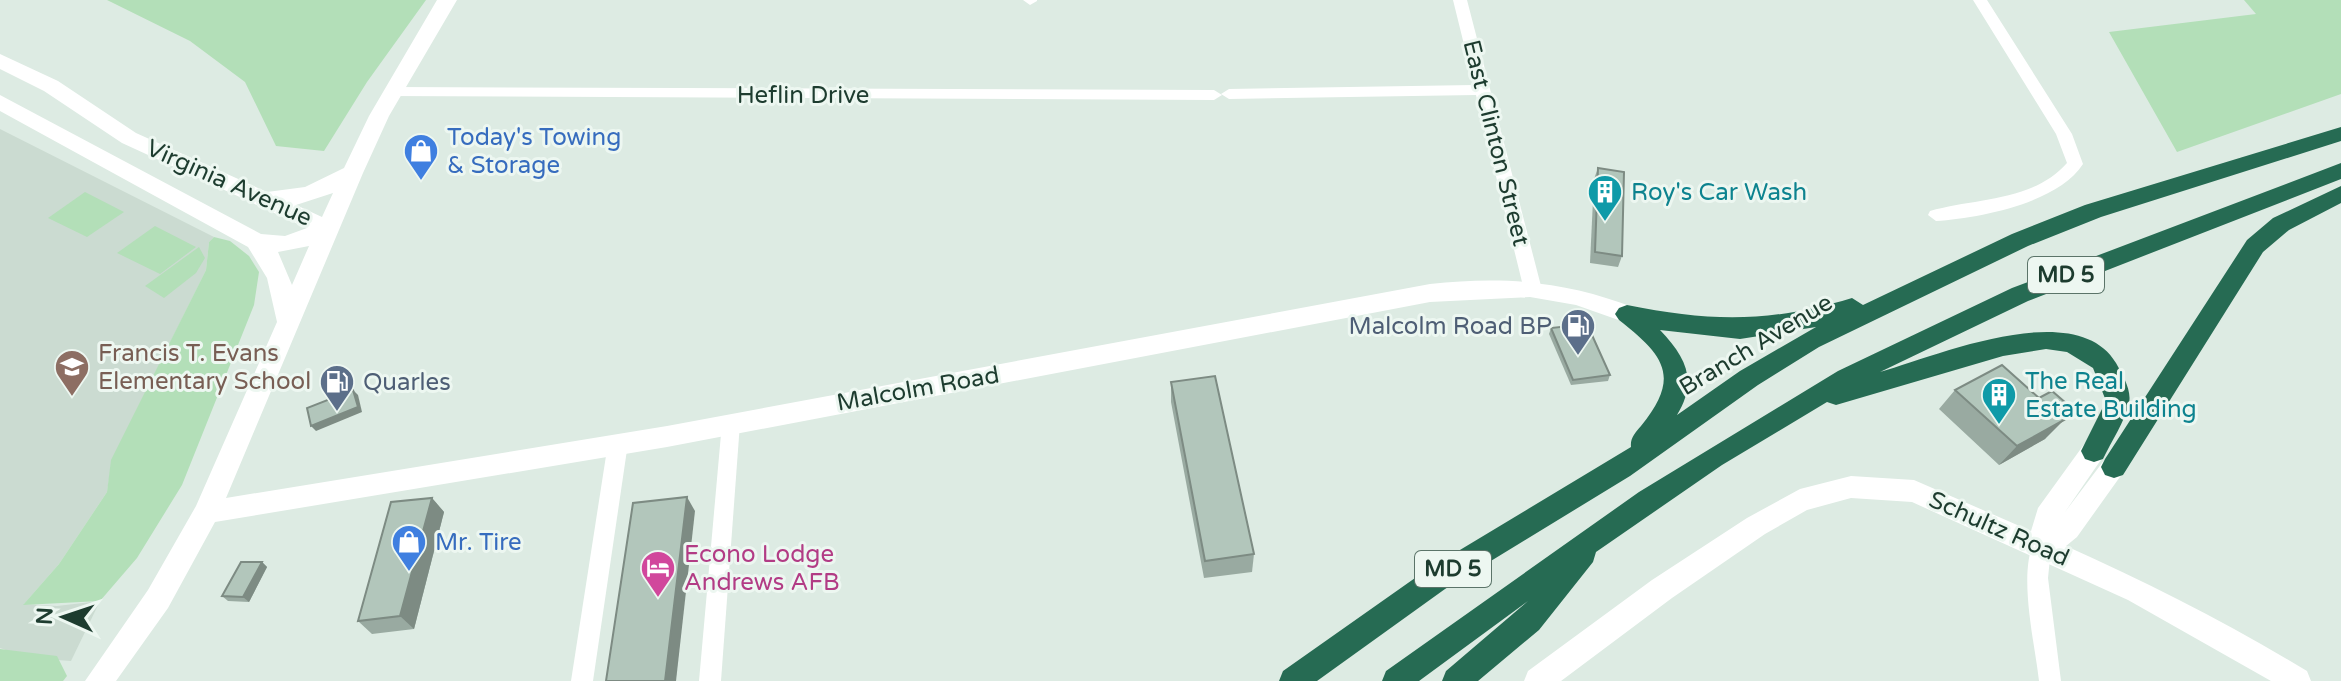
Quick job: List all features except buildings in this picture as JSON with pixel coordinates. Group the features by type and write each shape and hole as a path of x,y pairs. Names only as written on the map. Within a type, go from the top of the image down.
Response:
{"highway":[{"name":"Branch Avenue","path":"1293,681 1435,580 1621,468 1749,378 1811,340 2020,240 2093,211 2341,134"},
{"name":"MD 5","path":"1396,681 1602,529 1803,404 1914,343 2002,301 2184,227 2341,171"},
{"path":"2104,459 2255,246 2281,224 2341,194"},
{"path":"1627,314 1698,329 1746,331 1805,322 1955,272"},
{"path":"1621,468 1666,415 1679,390 1677,364 1627,314"},
{"path":"1803,404 2003,346 2046,340 2072,343 2102,361 2113,380 2118,401 2104,459"},
{"path":"1456,681 1529,621 1602,529"}],"street":[{"path":"99,681 158,599 207,512 352,173 393,92 447,0"},
{"name":"East Clinton Street","path":"1460,0 1532,286"},
{"path":"1936,215 1975,211 2050,185 2071,172 2075,156 1980,0"},
{"name":"Virginia Avenue","path":"0,51 22,72"},
{"name":"Virginia Avenue","path":"0,64 51,86 129,138 327,228"},
{"name":"Heflin Drive","path":"393,92 1221,94 1483,90"},
{"name":"Virginia Avenue","path":"0,102 256,241 276,245 300,244 327,228"},
{"path":"263,199 301,198 352,173"},
{"path":"256,241 274,262 284,288 288,323"},
{"name":"Malcolm Road","path":"207,512 311,498 731,423 1405,297 1478,287 1532,286 1579,296 1627,314"},
{"path":"710,681 731,423"},
{"path":"582,681 618,443"},
{"path":"2050,681 2038,578 2041,548 2068,529 2104,459"},
{"name":"Schultz Road","path":"1538,681 1662,589 1800,500 1851,487 1914,491 2138,591 2234,642 2297,681"}],"shaded area":[{"name":"Francis T. Evans Elementary School","path":"0,129 214,237 209,242 206,270 112,460 107,492 59,564 24,604 57,606 100,601 71,661 29,658 0,648"}],"green space":[{"path":"107,0 426,0 367,82 324,151 276,146 245,82 190,41"},
{"path":"2244,0 2341,0 2341,94 2177,152 2109,32 2256,14"},
{"path":"85,192 124,212 87,237 48,218"},
{"path":"155,226 196,247 160,274 117,253"},
{"path":"214,237 230,241 249,256 259,272 254,305 182,485 137,558 100,601 23,605 59,564 107,492 111,460 206,270 209,242"},
{"path":"199,247 205,258 196,273 164,298 145,286"},
{"path":"0,649 57,656 67,676 63,681 0,681"}],"place":[{"name":"Today's Towing & Storage","path":"421,182"},
{"name":"Roy's Car Wash","path":"1605,223"},
{"name":"Malcolm Road BP","path":"1578,357"},
{"name":"Francis T. Evans Elementary School","path":"72,398"},
{"name":"Quarles","path":"337,413"},
{"name":"The Real Estate Building","path":"1999,426"},
{"name":"Mr. Tire","path":"409,573"},
{"name":"Econo Lodge Andrews AFB","path":"658,599"}]}
